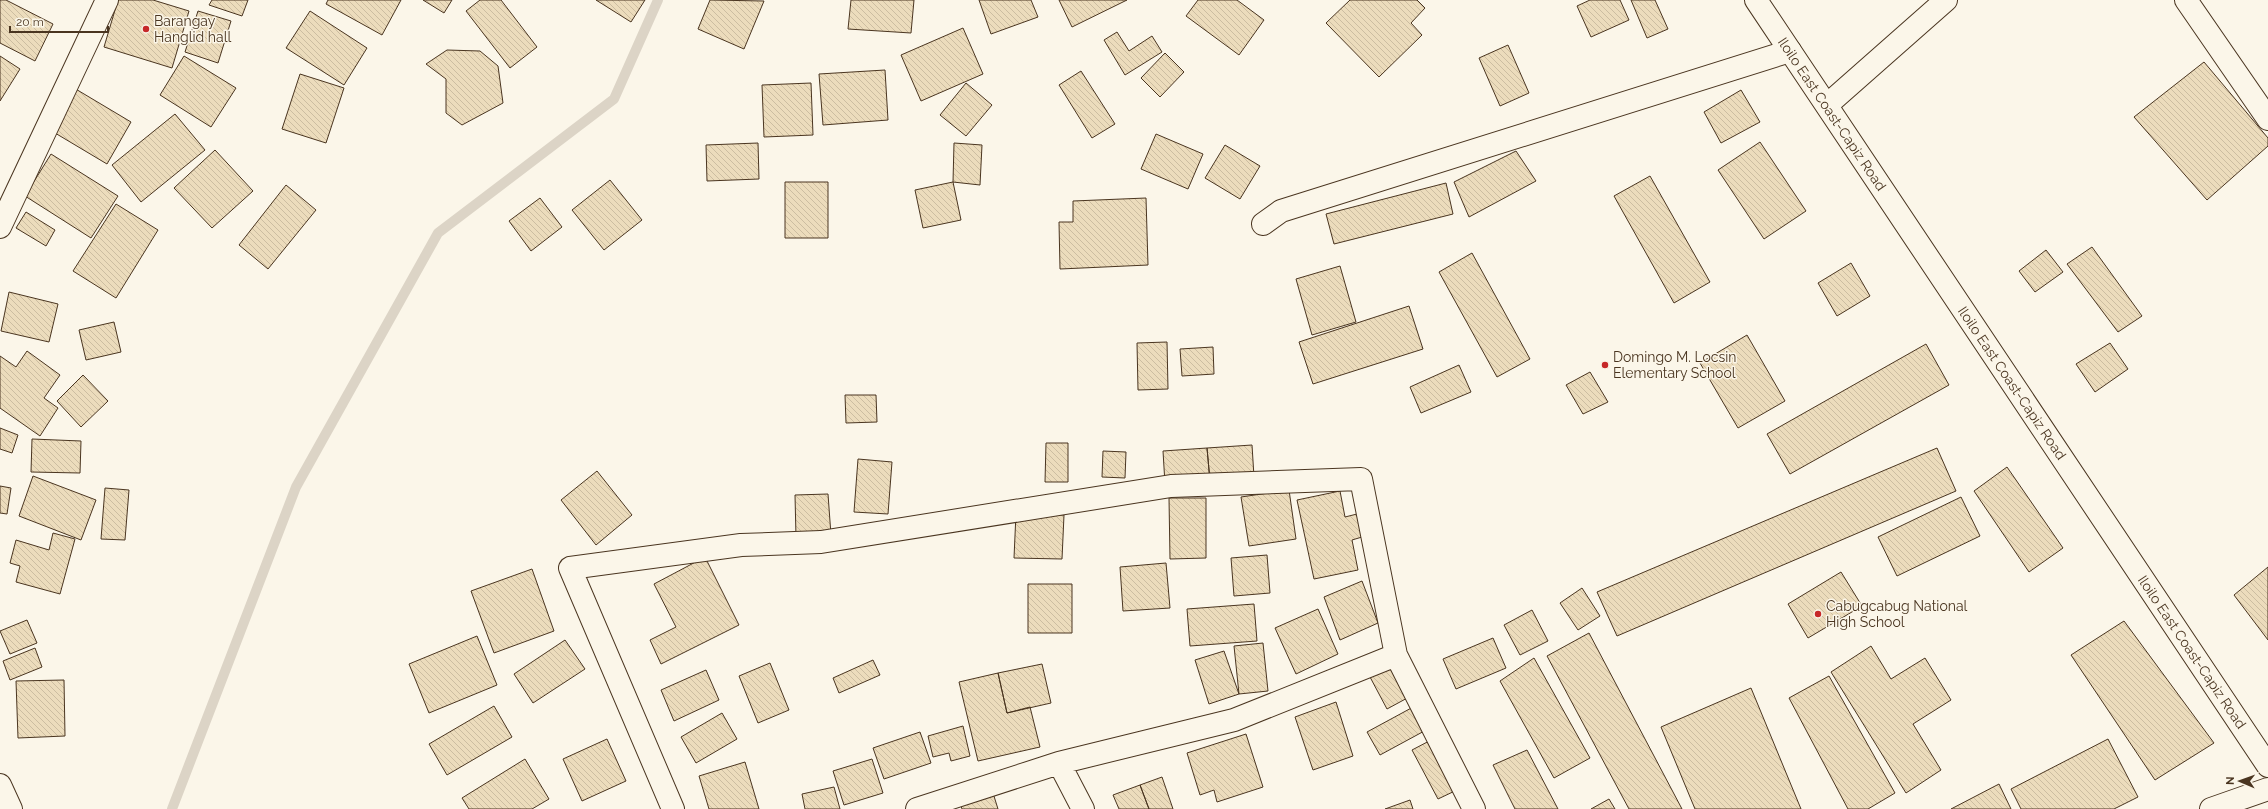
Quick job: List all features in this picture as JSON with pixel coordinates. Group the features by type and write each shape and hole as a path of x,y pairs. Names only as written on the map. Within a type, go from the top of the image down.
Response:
{"street":[{"path":"0,227 107,0"},
{"name":"Iloilo East Coast-Capiz Road","path":"1756,0 2268,766"},
{"path":"1827,105 1946,0"},
{"path":"2186,0 2268,119"},
{"path":"1263,224 1281,211 1790,51"},
{"path":"674,809 570,568 741,545 821,542 1171,486 1361,479 1396,655 1474,809"},
{"path":"917,809 1059,763 1234,720 1396,655"},
{"path":"1059,763 1083,809"},
{"path":"0,785 11,809"},
{"path":"2211,809 2268,789"}],"building":[{"path":"0,0 6,0 53,24 35,61 0,43"},
{"name":"Barangay Hanglid hall","path":"118,0 153,0 189,11 172,68 104,47"},
{"path":"212,0 248,0 242,16 209,5"},
{"path":"328,0 401,0 382,35 326,4"},
{"path":"423,0 452,0 444,13"},
{"path":"480,0 501,0 537,47 510,68 466,11"},
{"path":"596,0 645,0 631,22"},
{"path":"710,0 764,1 744,49 698,29"},
{"path":"851,0 914,0 911,33 848,29"},
{"path":"979,0 1031,0 1038,17 991,34"},
{"path":"1059,0 1127,0 1072,27"},
{"path":"1198,0 1237,0 1264,20 1239,55 1186,16"},
{"path":"1350,0 1417,0 1425,8 1411,23 1422,35 1379,77 1326,23"},
{"path":"1590,0 1620,0 1629,20 1591,37 1577,6"},
{"path":"1631,0 1655,0 1668,29 1647,38"},
{"path":"198,11 231,21 218,63 185,52"},
{"path":"310,11 367,48 344,85 286,48"},
{"path":"963,28 983,74 921,101 901,55"},
{"path":"1117,32 1129,51 1152,36 1162,52 1125,75 1104,40"},
{"path":"1508,45 1529,93 1500,106 1479,58"},
{"path":"447,50 480,51 498,66 503,103 462,125 446,113 446,79 426,64"},
{"path":"1165,53 1184,72 1160,97 1141,78"},
{"path":"0,56 20,69 0,101"},
{"path":"184,56 236,88 211,127 160,95"},
{"path":"2204,62 2268,138 2268,146 2207,200 2134,117"},
{"path":"885,70 888,120 823,125 819,74"},
{"path":"1081,71 1115,124 1092,138 1059,85"},
{"path":"300,74 344,88 326,143 282,129"},
{"path":"811,83 813,135 764,137 762,85"},
{"path":"966,83 992,105 966,136 940,115"},
{"path":"74,88 131,122 107,164 50,130"},
{"path":"1741,90 1760,122 1721,143 1704,112"},
{"path":"175,114 205,150 141,202 112,165"},
{"path":"1156,134 1203,154 1188,189 1141,169"},
{"path":"1760,142 1806,211 1764,239 1718,170"},
{"path":"758,143 759,179 707,181 706,145"},
{"path":"954,143 982,145 980,185 953,182"},
{"path":"1225,145 1260,166 1240,199 1205,178"},
{"path":"215,150 253,191 212,228 174,188"},
{"path":"1516,151 1536,181 1469,217 1454,182"},
{"path":"51,154 118,196 91,238 25,196"},
{"path":"1650,176 1710,282 1674,303 1614,196"},
{"path":"610,180 642,220 604,250 572,210"},
{"path":"785,182 828,182 828,238 785,238"},
{"path":"953,182 961,220 923,228 915,190"},
{"path":"1446,183 1453,214 1334,244 1326,214"},
{"path":"286,185 316,210 268,269 239,245"},
{"path":"540,198 562,227 531,251 509,221"},
{"path":"1146,198 1148,265 1060,269 1059,222 1073,222 1073,201"},
{"path":"116,204 158,230 116,298 73,271"},
{"path":"26,212 55,230 46,246 16,228"},
{"path":"2092,247 2142,316 2118,332 2067,264"},
{"path":"2046,250 2063,272 2035,292 2019,271"},
{"path":"1472,253 1530,359 1497,377 1439,272"},
{"path":"1851,263 1870,296 1837,316 1818,283"},
{"path":"1340,266 1356,322 1312,335 1296,279"},
{"path":"9,292 58,304 49,342 1,331"},
{"path":"1409,306 1423,349 1313,384 1299,342"},
{"path":"114,322 121,352 86,360 79,330"},
{"path":"1747,335 1785,401 1738,428 1700,363"},
{"path":"1167,342 1168,389 1138,390 1137,343"},
{"path":"2110,343 2128,369 2095,392 2076,364"},
{"path":"1926,344 1949,385 1790,474 1767,434"},
{"path":"1213,347 1214,374 1182,376 1180,349"},
{"path":"27,351 60,375 44,398 58,408 40,436 0,408 0,356 16,367"},
{"path":"1459,365 1471,392 1421,413 1410,387"},
{"path":"1590,372 1608,402 1583,414 1566,385"},
{"path":"83,375 108,401 81,427 57,401"},
{"path":"845,395 876,395 877,422 846,423"},
{"path":"0,428 18,435 12,453 0,449"},
{"path":"32,439 81,441 80,473 31,472"},
{"path":"1046,443 1068,443 1068,482 1045,482"},
{"path":"1252,445 1254,477 1210,481 1207,448"},
{"path":"1207,448 1210,481 1165,484 1163,451"},
{"path":"1937,448 1956,491 1617,636 1597,592"},
{"path":"1103,451 1126,452 1125,478 1102,477"},
{"path":"858,459 892,462 888,514 854,512"},
{"path":"2007,467 2063,548 2029,572 1974,491"},
{"path":"597,471 632,515 596,545 561,500"},
{"path":"33,476 96,500 81,540 19,516"},
{"path":"0,486 11,488 7,514 0,513"},
{"path":"105,488 129,490 125,540 101,539"},
{"path":"1289,490 1296,539 1249,546 1241,497"},
{"path":"1340,491 1345,517 1357,514 1362,537 1352,540 1358,570 1314,579 1297,500"},
{"path":"828,494 831,535 796,537 795,495"},
{"path":"1961,497 1980,536 1897,576 1878,537"},
{"path":"1169,498 1206,498 1206,558 1170,559"},
{"path":"1016,513 1064,515 1062,559 1014,558"},
{"path":"53,533 75,539 60,594 16,582 20,566 10,563 16,540 49,550"},
{"path":"1267,555 1270,593 1234,596 1231,558"},
{"path":"705,557 739,625 661,664 650,640 676,627 654,584"},
{"path":"1166,563 1170,608 1123,611 1120,567"},
{"path":"2268,567 2268,640 2234,595"},
{"path":"532,569 554,631 494,653 471,591"},
{"path":"1841,572 1862,606 1808,638 1788,604"},
{"path":"1362,581 1378,623 1340,640 1324,597"},
{"path":"1028,584 1072,584 1072,633 1028,633"},
{"path":"1582,588 1600,616 1578,630 1560,603"},
{"path":"1254,604 1257,641 1190,646 1187,609"},
{"path":"1318,609 1338,654 1296,674 1275,628"},
{"path":"1532,610 1548,641 1520,655 1504,625"},
{"path":"27,620 37,643 10,654 0,631"},
{"path":"2124,621 2214,743 2155,780 2071,655"},
{"path":"1589,633 1682,809 1629,809 1547,656"},
{"path":"477,636 497,685 429,713 409,664"},
{"path":"1493,638 1506,668 1456,689 1443,659"},
{"path":"565,640 585,669 533,703 514,674"},
{"path":"1263,643 1268,691 1239,694 1234,646"},
{"path":"1871,646 1891,679 1925,658 1951,700 1913,724 1941,770 1906,793 1831,672"},
{"path":"35,648 42,667 10,680 3,661"},
{"path":"1224,651 1239,694 1209,704 1195,660"},
{"path":"1534,658 1590,758 1554,778 1500,681"},
{"path":"873,660 880,675 839,693 833,678"},
{"path":"770,663 789,710 758,723 739,676"},
{"path":"1042,664 1051,703 1007,713 998,673"},
{"path":"1394,664 1411,696 1387,709 1370,677"},
{"path":"706,670 719,700 674,721 661,690"},
{"path":"998,673 1007,713 1030,707 1040,747 978,761 959,682"},
{"path":"1829,676 1895,793 1868,809 1848,809 1789,698"},
{"path":"64,680 65,736 18,738 16,681"},
{"path":"1751,688 1801,809 1695,809 1661,727"},
{"path":"1336,702 1353,756 1313,770 1295,717"},
{"path":"494,706 512,737 447,775 429,744"},
{"path":"1415,706 1428,729 1380,755 1367,732"},
{"path":"722,713 737,739 696,763 681,737"},
{"path":"963,726 970,756 951,761 949,753 933,757 928,736"},
{"path":"920,732 931,763 884,779 873,748"},
{"path":"1246,734 1263,787 1217,802 1214,790 1200,795 1187,753"},
{"path":"607,739 626,781 582,801 563,759"},
{"path":"1433,739 1459,789 1438,799 1412,750"},
{"path":"2108,739 2138,797 2114,809 2021,809 2011,789"},
{"path":"1527,750 1558,809 1515,809 1493,765"},
{"path":"525,759 549,799 532,809 469,809 462,798"},
{"path":"872,759 883,793 844,805 833,771"},
{"path":"745,762 759,809 709,809 699,776"},
{"path":"1162,777 1173,809 1149,809 1140,785"},
{"path":"1999,784 2011,809 1951,809"},
{"path":"1140,785 1149,809 1119,809 1113,795"},
{"path":"834,787 840,809 805,809 802,794"},
{"path":"993,793 998,809 962,809 960,803"},
{"path":"1609,799 1615,809 1591,809"},
{"path":"1410,800 1413,809 1385,809"}],"waterway":[{"path":"172,809 296,487 438,233 614,99 658,0"}],"place":[{"name":"Barangay Hanglid hall","path":"146,29"},
{"name":"Domingo M. Locsin Elementary School","path":"1605,365"},
{"name":"Cabugcabug National High School","path":"1818,614"}]}
